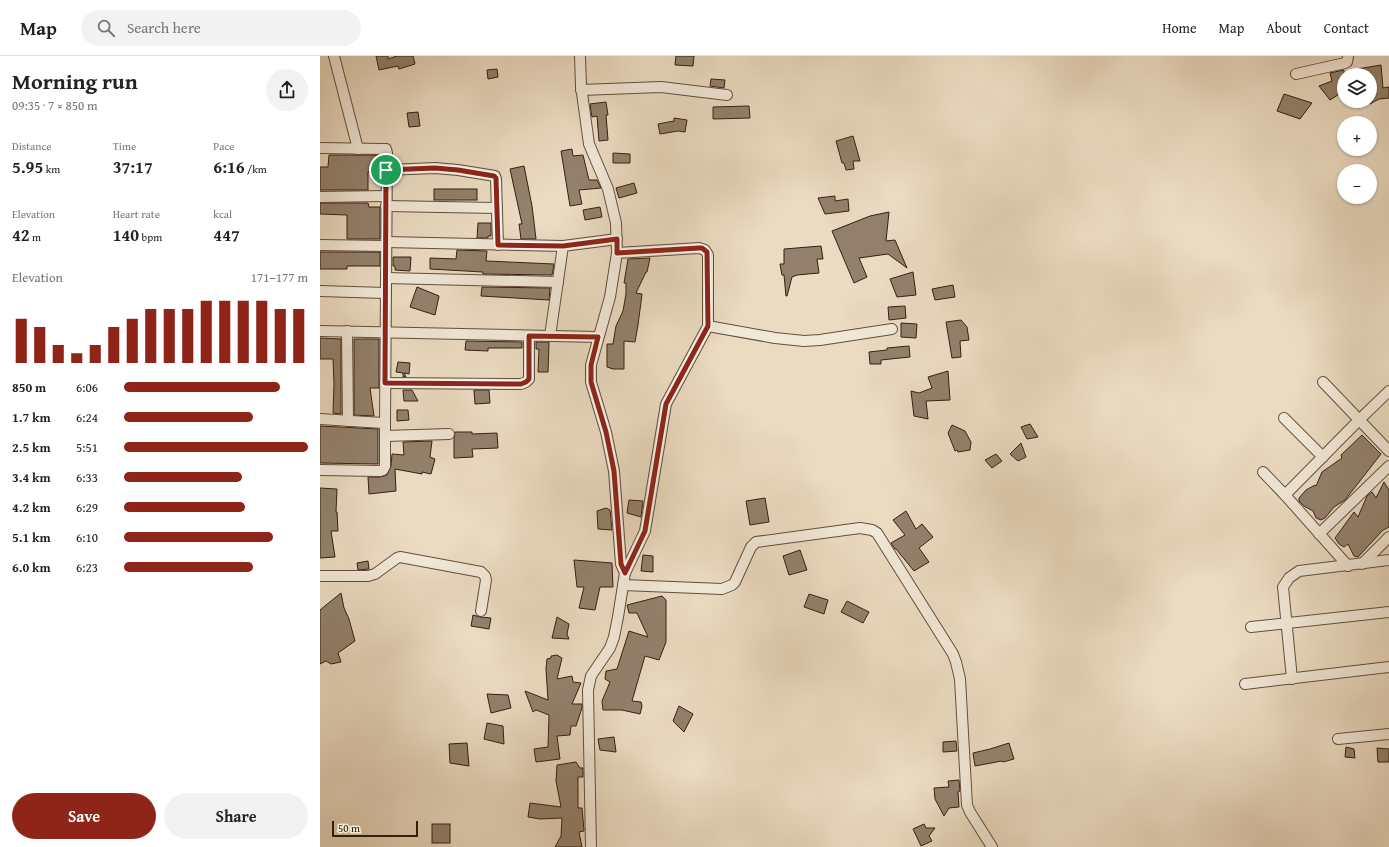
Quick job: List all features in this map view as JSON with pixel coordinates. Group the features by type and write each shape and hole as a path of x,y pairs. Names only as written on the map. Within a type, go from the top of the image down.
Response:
{"street":[{"path":"334,56 358,148"},
{"path":"580,56 581,90 589,144 608,189 616,223 617,253 610,296 591,365 591,382 606,432 614,471 621,564 625,573"},
{"path":"1296,74 1347,62 1348,56"},
{"path":"581,90 661,87 727,95"},
{"path":"320,148 386,150 385,466 383,470 380,471 320,470"},
{"path":"386,170 435,168 492,175 496,178 498,245"},
{"path":"320,197 497,208"},
{"path":"320,245 386,244 563,246 617,239"},
{"path":"550,336 563,246"},
{"path":"591,847 588,690 591,676 610,648 614,637 625,573 645,531 666,404 708,326 708,255 705,250 699,248 617,253"},
{"path":"386,278 558,282"},
{"path":"320,291 386,293"},
{"path":"708,326 775,338 804,341 892,329"},
{"path":"320,331 598,337"},
{"path":"347,331 348,421"},
{"path":"385,383 521,384 529,379 529,336"},
{"path":"1323,382 1389,451"},
{"path":"1285,495 1389,391"},
{"path":"1284,418 1323,457"},
{"path":"320,419 383,423 385,421"},
{"path":"385,436 449,434"},
{"path":"1319,534 1389,466"},
{"path":"1263,472 1348,566"},
{"path":"623,585 722,589 732,585 735,582 751,547 756,542 860,528 872,530 877,533 949,647 956,662 960,679 967,805 992,847"},
{"path":"1362,564 1389,537"},
{"path":"320,576 368,576 375,574 400,557 481,572 485,576 486,580 481,611"},
{"path":"1292,679 1283,587 1289,578 1299,571 1389,560"},
{"path":"1251,627 1389,612"},
{"path":"1245,684 1389,667"},
{"path":"1338,739 1389,734"}],"building":[{"path":"376,56 388,56 388,59 397,56 413,56 415,64 399,69 398,66 379,70"},
{"path":"676,56 694,56 693,66 675,65"},
{"path":"1381,65 1383,88 1389,87 1389,98 1377,100 1377,68 1363,68"},
{"path":"497,69 498,77 488,79 487,70"},
{"path":"1337,72 1337,96 1330,100 1319,86 1332,81 1330,73"},
{"path":"711,79 725,80 724,88 710,86"},
{"path":"1284,94 1312,103 1300,119 1277,111"},
{"path":"606,102 608,115 606,115 608,140 599,141 597,116 592,117 590,104"},
{"path":"749,106 750,118 713,119 713,107"},
{"path":"418,112 420,126 409,127 407,113"},
{"path":"674,118 687,120 685,132 678,131 660,134 658,124 674,121"},
{"path":"853,136 860,161 853,161 854,169 846,170 844,163 842,163 836,141"},
{"path":"572,149 573,156 583,155 589,180 597,180 601,188 579,190 582,204 570,206 561,151"},
{"path":"613,153 630,154 630,163 613,163"},
{"path":"329,155 380,155 380,172 368,172 368,190 320,190 320,167 328,167"},
{"path":"524,166 532,206 536,239 521,239 519,224 522,224 510,169"},
{"path":"634,183 637,193 619,198 616,188"},
{"path":"434,189 477,189 477,200 434,200"},
{"path":"835,196 835,201 848,199 849,211 825,214 818,198"},
{"path":"320,203 368,203 369,207 380,207 380,239 347,239 347,215 320,214"},
{"path":"600,207 602,217 585,220 583,210"},
{"path":"889,212 886,241 895,240 907,268 888,254 859,258 867,277 854,283 832,231 870,216"},
{"path":"478,223 491,223 491,236 488,236 488,238 477,238"},
{"path":"821,246 823,259 817,259 819,273 797,275 792,277 786,296 784,275 782,275 780,264 784,264 784,249"},
{"path":"457,250 487,251 486,261 554,264 552,275 483,274 483,272 430,269 430,258 456,259"},
{"path":"320,252 380,252 380,266 347,266 347,269 320,269"},
{"path":"393,257 411,257 410,271 395,270 395,266 393,266"},
{"path":"650,258 647,272 636,293 642,294 635,342 624,341 624,369 613,369 607,367 607,344 613,344 616,326 623,311 626,294 626,283 624,283 628,259"},
{"path":"913,272 916,295 897,297 890,279"},
{"path":"953,285 955,297 935,300 932,289"},
{"path":"417,287 439,296 435,315 410,307"},
{"path":"482,287 550,288 549,300 481,296"},
{"path":"905,306 906,318 889,320 888,307"},
{"path":"961,320 967,327 969,340 960,341 961,357 952,358 946,322"},
{"path":"901,323 917,324 916,338 901,337"},
{"path":"320,338 341,339 341,414 333,413 333,359 320,359"},
{"path":"354,339 379,339 379,388 370,388 374,416 354,415"},
{"path":"466,341 522,342 522,348 488,348 488,351 465,350"},
{"path":"536,342 549,342 548,372 538,372 539,349 536,349"},
{"path":"909,346 910,357 881,360 881,364 870,364 869,352 887,350 887,348"},
{"path":"398,362 410,363 409,374 404,373 406,377 403,377 403,373 396,372"},
{"path":"948,371 950,400 926,401 928,419 914,416 911,391 919,393 932,388 928,377"},
{"path":"403,390 412,390 418,401 404,401"},
{"path":"474,390 489,390 490,403 475,404"},
{"path":"397,410 408,410 409,420 397,421"},
{"path":"1030,424 1038,437 1027,439 1021,427"},
{"path":"952,425 965,431 971,442 970,450 955,451 948,433"},
{"path":"320,426 378,429 378,464 320,463"},
{"path":"455,432 472,432 472,434 497,433 498,448 472,449 473,457 454,458"},
{"path":"1362,435 1381,454 1345,500 1334,507 1325,518 1321,520 1316,518 1313,511 1304,506 1299,501 1299,498 1306,490 1315,485 1316,486 1322,472 1342,458 1341,455"},
{"path":"432,441 430,457 435,459 431,474 422,472 422,474 395,469 396,491 369,494 368,477 380,477 387,475 391,466 392,454 404,455 403,442"},
{"path":"1021,443 1026,457 1018,461 1010,454"},
{"path":"996,454 1002,461 992,468 985,460"},
{"path":"1384,482 1389,490 1389,527 1383,530 1358,557 1354,556 1348,544 1344,547 1339,544 1335,538 1354,512 1358,517 1367,496 1372,492 1376,498"},
{"path":"320,488 337,489 336,512 338,531 331,531 335,557 320,558"},
{"path":"765,498 769,522 750,525 746,501"},
{"path":"629,500 643,501 641,517 627,513"},
{"path":"606,508 610,510 612,530 598,529 597,511"},
{"path":"906,511 916,529 922,524 933,537 919,548 929,562 914,571 891,543 905,535 893,520"},
{"path":"800,550 807,570 789,575 783,556"},
{"path":"643,555 653,556 653,572 641,571"},
{"path":"574,560 612,563 613,587 600,587 595,610 579,608 584,587 577,587"},
{"path":"368,561 369,569 358,570 357,563"},
{"path":"341,593 344,608 349,619 355,641 338,653 341,662 331,664 326,661 320,664 320,610"},
{"path":"809,594 828,600 824,614 804,607"},
{"path":"662,596 666,600 666,642 659,660 645,656 632,701 641,702 642,706 640,714 622,710 603,710 602,701 610,682 605,679 606,671 617,669 629,631 648,637 637,613 629,613 627,605"},
{"path":"847,601 869,612 863,623 841,612"},
{"path":"473,615 491,618 489,629 471,626"},
{"path":"557,617 569,624 567,634 569,639 552,638"},
{"path":"557,655 562,658 557,679 572,676 573,682 581,683 572,704 582,704 582,708 576,726 571,726 570,735 557,736 560,759 536,762 534,749 548,747 549,715 536,710 533,712 525,691 548,700 546,669 547,659 551,658 551,656"},
{"path":"487,694 508,695 511,708 491,713"},
{"path":"679,706 693,714 684,732 673,721"},
{"path":"487,723 503,726 504,744 484,739"},
{"path":"614,737 616,752 600,750 598,739"},
{"path":"956,741 957,751 943,752 943,742"},
{"path":"467,743 469,766 450,763 449,744"},
{"path":"1009,743 1014,759 975,766 973,753"},
{"path":"1346,747 1354,749 1355,758 1345,757"},
{"path":"1377,748 1389,749 1389,762 1378,762"},
{"path":"576,762 580,768 583,768 583,777 578,777 578,808 582,808 584,830 579,832 582,847 555,847 561,836 562,818 540,819 528,817 530,803 561,807 556,781 557,765"},
{"path":"959,780 959,807 949,808 944,816 935,799 934,788 949,787 948,781"},
{"path":"432,824 450,824 450,843 432,843"},
{"path":"924,824 926,828 935,828 929,836 932,841 921,846 913,829"}],"route":[{"path":"435,168 494,176 496,178 498,245 563,246 617,239 617,253 699,248 702,248 707,252 708,326 666,404 658,461 645,531 625,573 621,564 614,471 602,415 591,382 591,365 598,337 529,336 529,379 521,384 385,383 386,170 435,168"}]}
